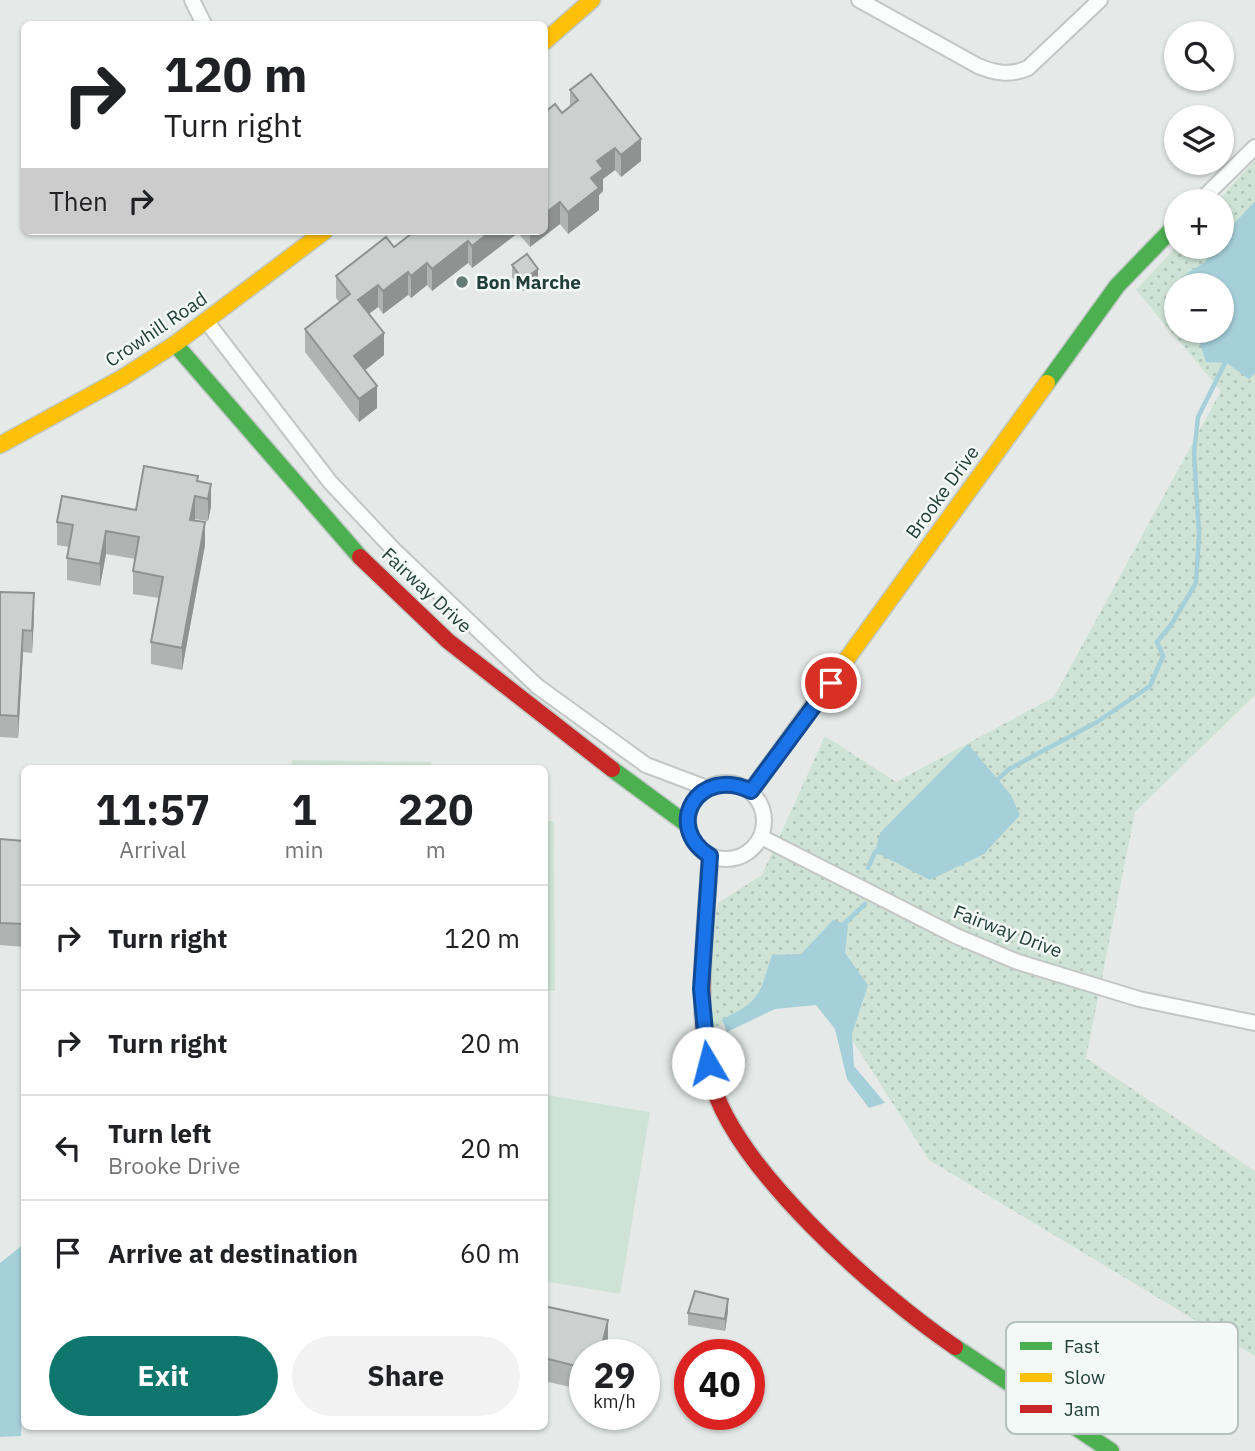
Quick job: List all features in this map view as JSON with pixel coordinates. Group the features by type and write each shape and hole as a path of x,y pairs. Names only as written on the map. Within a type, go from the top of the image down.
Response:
{"street":[{"path":"192,0 202,21"},
{"path":"548,38 592,0"},
{"path":"859,0 978,66 991,71 1016,74 1028,68 1100,0"},
{"path":"1212,189 1255,147"},
{"name":"Crowhill Road","path":"0,445 122,378 175,344 207,322 316,235"},
{"name":"Brooke Drive","path":"751,791 1117,286 1164,237"},
{"name":"Fairway Drive","path":"207,322 330,482 394,550 537,686 646,765 707,788"},
{"name":"Fairway Drive","path":"175,344 317,509 394,591 526,706 688,825"},
{"path":"728,783 751,791 763,811 761,837 748,852 739,857 720,859 710,856 695,844 688,825 692,804 707,788 728,783"},
{"name":"Fairway Drive","path":"761,837 956,936 1018,962 1139,999 1255,1023"},
{"path":"710,856 702,1011 710,1076 734,1132 791,1204 866,1277 947,1341 1006,1382"},
{"path":"1081,1434 1101,1448"}],"green space":[{"path":"1255,160 1255,695 1135,812 1086,1058 1255,1171 1255,1356 1238,1346 1238,1322 1198,1322 929,1160 831,1007 795,994 712,1028 707,957 718,903 762,875 825,736 896,782 1054,697 1221,391 1181,343 1234,343 1234,273 1164,273 1164,323 1136,290 1165,259 1234,259 1234,189 1229,189"},
{"path":"292,760 431,762 431,765 291,765"},
{"path":"548,821 554,821 555,991 548,991"},
{"path":"548,1095 650,1112 620,1294 548,1282"}],"water":[{"path":"1255,201 1255,373 1249,379 1227,363 1206,362 1200,343 1234,343 1234,273 1188,273 1207,259 1234,259 1234,224"},
{"path":"968,744 1011,795 1020,815 984,854 930,880 875,852 880,833"},
{"path":"833,920 848,925 845,953 868,985 852,1034 854,1066 885,1103 869,1108 847,1079 835,1029 816,1005 775,1009 727,1032 722,1019 744,1007 757,995 772,955 801,954"},
{"path":"21,1246 21,1436 0,1437 0,1263"}],"building":[{"path":"591,74 641,139 621,155 615,148 597,161 603,169 591,178 599,188 568,212 560,202 548,211 548,110 555,104 562,113 578,100 570,90"},
{"path":"410,235 486,235 472,246 468,241 432,269 427,263 411,276 408,272 383,291 378,285 358,300 384,333 354,356 377,386 359,399 305,329 350,294 336,276 386,237 394,247"},
{"path":"527,254 538,269 523,280 512,265"},
{"path":"144,466 198,476 197,481 211,484 208,499 195,496 190,520 205,522 182,648 151,642 163,577 133,571 139,537 106,531 100,564 67,558 73,525 57,522 62,496 136,510"},
{"path":"0,592 34,593 32,631 23,630 18,716 0,715"},
{"path":"0,839 21,841 21,924 0,923"},
{"path":"695,1291 728,1299 725,1319 688,1313"},
{"path":"548,1307 608,1320 604,1339 569,1339 569,1364 548,1359"}],"waterway":[{"path":"995,782 1009,769 1097,722 1150,686 1163,656 1157,642 1171,625 1196,583 1199,534 1194,453 1198,417 1227,359"},
{"path":"868,868 875,852 881,852"},
{"path":"842,926 865,904"}],"traffic: fast":[{"path":"1047,383 1117,286 1164,237"},
{"path":"175,344 360,557"},
{"path":"612,769 688,825"},
{"path":"955,1347 1006,1381"},
{"path":"1086,1434 1111,1451"}],"traffic: slow":[{"path":"548,38 592,0"},
{"path":"0,445 122,378 175,344 320,235"},
{"path":"751,791 1047,383"}],"traffic: jam":[{"path":"360,557 448,641 612,769"},
{"path":"710,856 703,965 703,1020 710,1074 723,1109 745,1147 811,1225 849,1262 955,1347"}],"place":[{"name":"Bon Marche","path":"462,282"}],"route":[{"path":"708,1063 701,989 710,856 695,844 690,835 688,814 698,795 717,784 738,785 751,791 831,683"}]}
